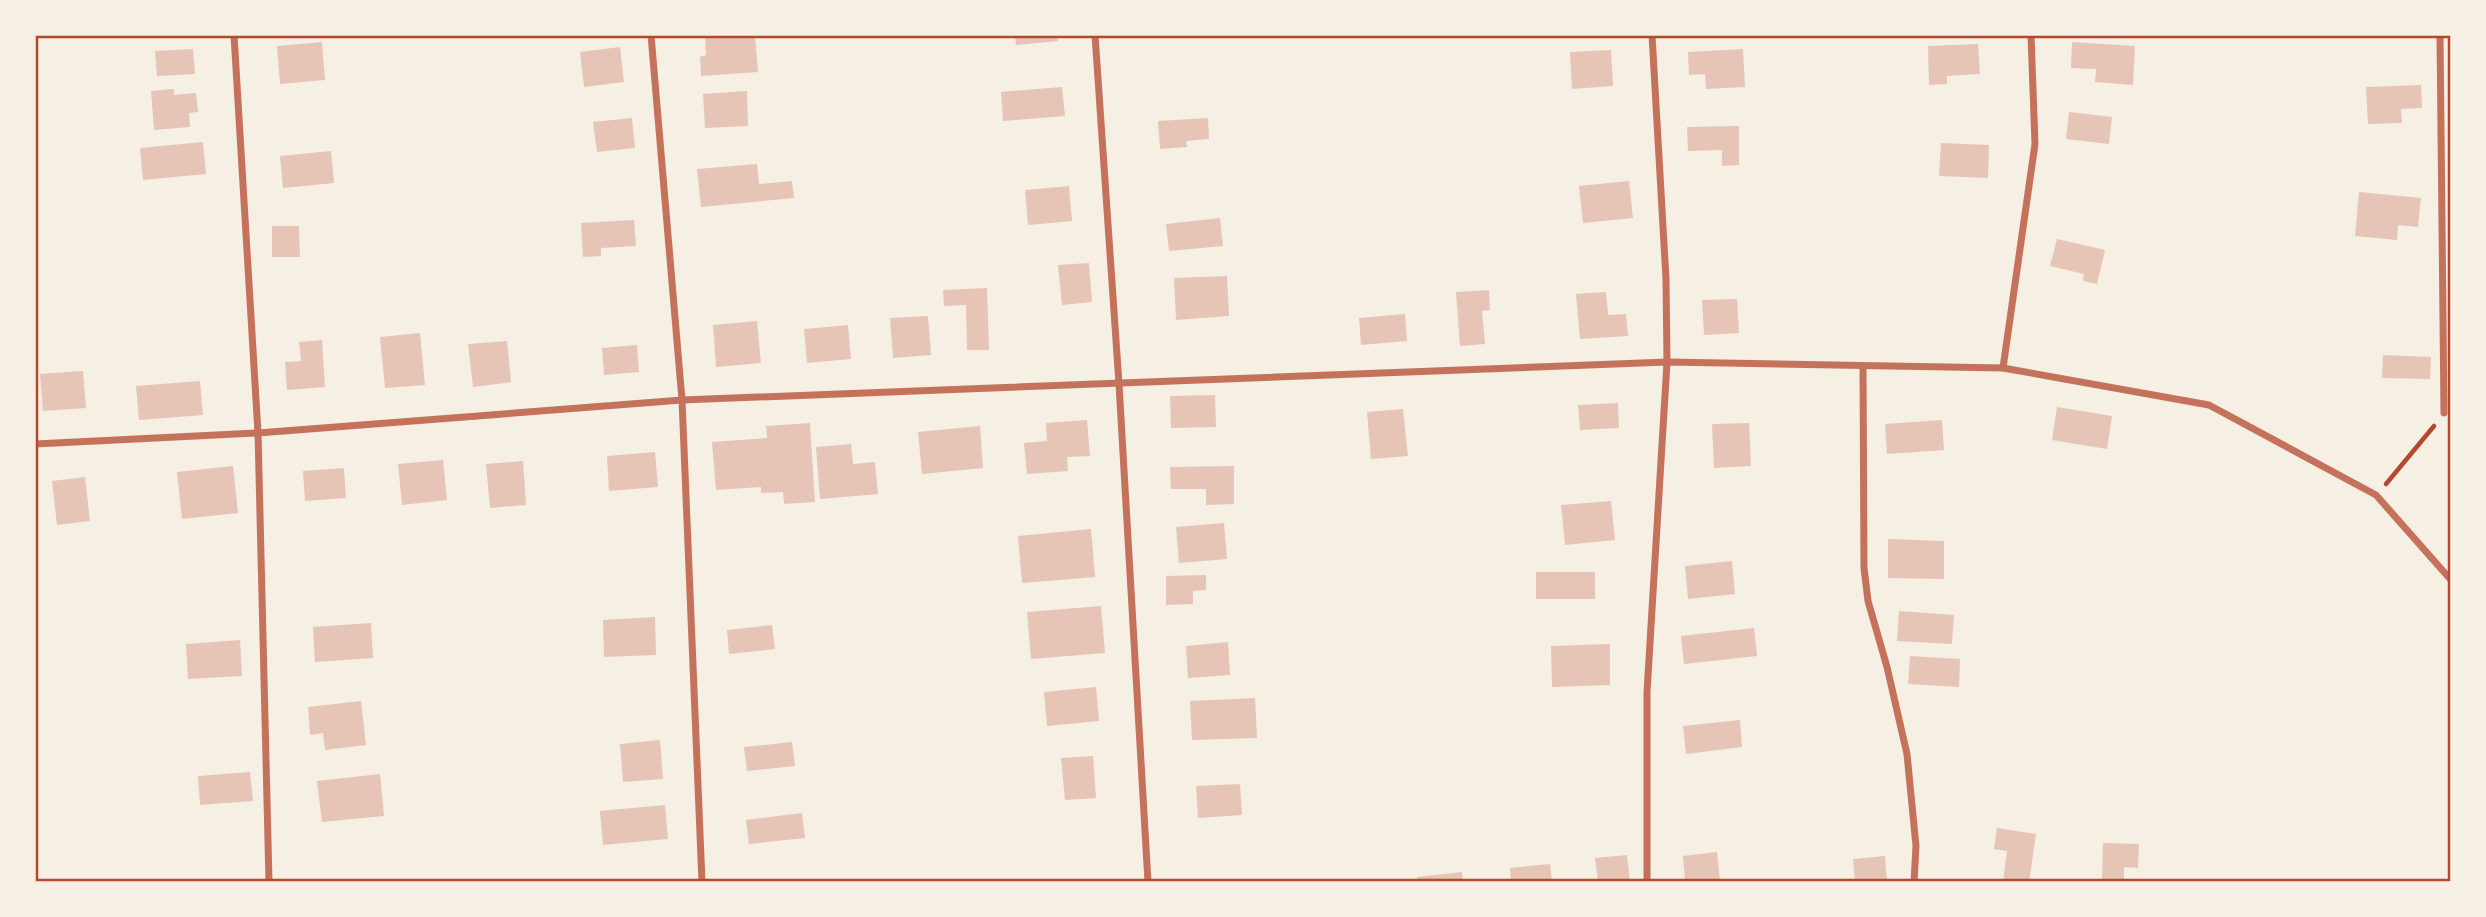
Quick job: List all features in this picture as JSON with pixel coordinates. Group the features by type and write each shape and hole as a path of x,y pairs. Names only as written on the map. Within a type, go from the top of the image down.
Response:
{"street":[{"path":"234,35 258,433 269,882"},
{"path":"651,35 682,400 702,882"},
{"path":"1095,35 1119,384 1148,882"},
{"path":"1647,882 1647,692 1667,362 1666,279 1652,35"},
{"path":"2003,368 2035,144 2031,35"},
{"path":"2440,35 2444,413"},
{"path":"35,444 258,433 682,400 1667,362 2003,368 2209,405 2376,495 2451,580"},
{"path":"1863,367 1868,601 1887,667 1907,754 1916,846 1914,882"}],"path":[{"path":"2376,495 2444,413"}],"building":[{"path":"705,35 755,35 758,72 701,76 700,57 706,55"},
{"path":"1015,35 1057,35 1058,41 1016,45"},
{"path":"322,42 325,80 280,84 277,46"},
{"path":"2072,42 2135,46 2133,85 2095,82 2096,69 2071,68"},
{"path":"1978,44 1980,74 1947,76 1947,84 1929,85 1928,46"},
{"path":"620,47 624,82 584,87 580,52"},
{"path":"193,49 195,74 157,76 155,51"},
{"path":"1743,49 1745,87 1706,89 1705,74 1689,75 1688,52"},
{"path":"1611,50 1613,86 1572,89 1570,52"},
{"path":"2421,85 2422,108 2401,109 2402,123 2368,124 2366,87"},
{"path":"1062,87 1065,116 1003,121 1001,92"},
{"path":"174,89 174,95 196,93 198,112 189,113 190,127 154,130 151,91"},
{"path":"747,91 748,126 705,128 703,94"},
{"path":"2069,112 2112,117 2109,144 2066,139"},
{"path":"632,118 635,148 597,152 593,122"},
{"path":"1208,118 1209,139 1186,141 1187,147 1160,149 1158,121"},
{"path":"1739,126 1739,165 1722,166 1722,150 1688,151 1687,127"},
{"path":"203,142 206,174 143,180 140,148"},
{"path":"1941,143 1989,145 1988,178 1939,176"},
{"path":"331,151 334,183 283,188 280,156"},
{"path":"757,164 759,184 792,181 794,198 701,207 697,169"},
{"path":"1629,181 1633,218 1583,223 1579,186"},
{"path":"1069,186 1072,221 1028,225 1025,190"},
{"path":"2359,192 2421,198 2418,227 2398,225 2397,240 2355,236"},
{"path":"1220,218 1223,246 1169,251 1166,224"},
{"path":"634,220 636,246 601,248 601,256 583,257 581,223"},
{"path":"272,226 299,226 300,257 272,257"},
{"path":"2057,239 2105,250 2097,284 2083,281 2084,274 2050,266"},
{"path":"1089,263 1092,302 1062,305 1058,265"},
{"path":"1227,276 1229,316 1176,320 1174,278"},
{"path":"987,288 989,350 967,350 966,305 944,306 943,290"},
{"path":"1489,290 1490,310 1482,311 1485,344 1460,346 1456,292"},
{"path":"1606,292 1608,315 1626,314 1628,336 1580,339 1576,294"},
{"path":"1737,299 1739,333 1704,335 1702,300"},
{"path":"1405,314 1407,341 1361,345 1359,318"},
{"path":"928,316 931,355 893,358 890,318"},
{"path":"757,321 761,363 716,367 713,325"},
{"path":"848,325 851,359 807,363 804,329"},
{"path":"420,333 425,385 385,388 380,337"},
{"path":"322,340 325,387 287,390 285,362 301,361 299,342"},
{"path":"507,341 511,382 473,387 468,344"},
{"path":"637,345 639,372 604,375 602,348"},
{"path":"2383,355 2431,357 2430,379 2382,378"},
{"path":"83,371 86,408 43,411 40,374"},
{"path":"200,381 203,415 139,420 136,386"},
{"path":"1215,395 1216,427 1171,428 1170,396"},
{"path":"1618,403 1619,428 1580,430 1578,405"},
{"path":"2057,407 2112,416 2107,449 2052,440"},
{"path":"1403,409 1408,456 1371,459 1367,412"},
{"path":"1087,420 1090,456 1067,457 1068,471 1027,474 1024,443 1047,441 1046,423"},
{"path":"1942,420 1944,450 1887,454 1885,424"},
{"path":"810,423 815,502 784,504 783,492 761,493 761,487 716,490 712,442 767,438 766,426"},
{"path":"1749,423 1751,466 1714,468 1712,424"},
{"path":"980,426 983,468 922,474 918,432"},
{"path":"851,444 853,464 875,462 878,494 820,499 816,447"},
{"path":"655,452 658,487 609,491 607,456"},
{"path":"443,460 447,500 402,505 398,464"},
{"path":"523,461 526,505 490,508 486,464"},
{"path":"233,466 238,513 182,519 177,472"},
{"path":"1234,466 1234,504 1206,505 1206,489 1171,489 1170,467"},
{"path":"344,468 346,498 305,501 303,471"},
{"path":"85,477 90,521 57,525 52,481"},
{"path":"1611,501 1615,540 1565,545 1561,505"},
{"path":"1224,523 1227,559 1179,563 1176,527"},
{"path":"1091,529 1095,577 1022,583 1018,536"},
{"path":"1888,539 1944,541 1944,579 1888,578"},
{"path":"1732,561 1735,594 1688,599 1685,566"},
{"path":"1536,572 1595,572 1595,599 1536,599"},
{"path":"1206,575 1206,590 1193,591 1193,604 1166,605 1166,576"},
{"path":"1101,606 1105,653 1031,659 1027,612"},
{"path":"1899,611 1954,615 1952,644 1897,641"},
{"path":"655,617 656,655 604,657 603,620"},
{"path":"371,623 373,658 315,662 313,627"},
{"path":"772,625 775,649 729,654 727,630"},
{"path":"1754,628 1757,656 1684,664 1681,636"},
{"path":"240,640 242,676 188,679 186,644"},
{"path":"1228,642 1230,675 1188,678 1186,646"},
{"path":"1610,644 1610,685 1552,687 1551,646"},
{"path":"1910,656 1960,659 1959,687 1908,684"},
{"path":"1096,687 1099,721 1047,726 1044,692"},
{"path":"1255,698 1257,738 1192,740 1190,701"},
{"path":"361,701 366,745 325,750 323,733 310,735 308,707"},
{"path":"1740,720 1742,747 1686,754 1683,726"},
{"path":"660,740 663,779 623,782 620,744"},
{"path":"792,742 795,766 747,771 744,747"},
{"path":"1093,756 1096,798 1065,800 1061,758"},
{"path":"250,772 253,801 200,805 198,776"},
{"path":"380,774 384,816 322,822 317,781"},
{"path":"1240,784 1242,815 1198,818 1196,786"},
{"path":"665,805 668,839 603,845 600,811"},
{"path":"802,813 805,838 749,844 746,820"},
{"path":"1997,828 2036,834 2029,882 2003,882 2007,851 1994,849"},
{"path":"2103,843 2139,844 2138,868 2124,867 2124,882 2102,882"},
{"path":"1717,852 1720,882 1685,882 1683,856"},
{"path":"1627,855 1630,882 1598,882 1595,858"},
{"path":"1885,856 1887,882 1855,882 1853,859"},
{"path":"1550,864 1552,882 1511,882 1510,868"},
{"path":"1462,872 1463,882 1418,882 1417,877"}]}
